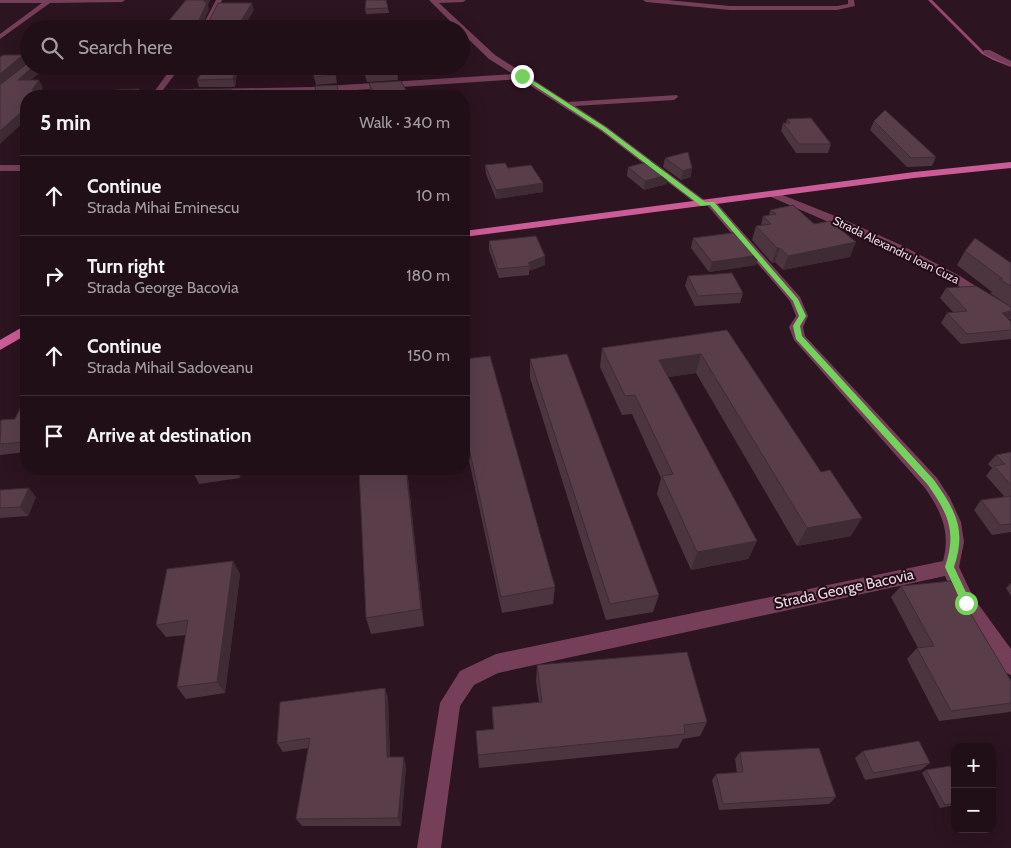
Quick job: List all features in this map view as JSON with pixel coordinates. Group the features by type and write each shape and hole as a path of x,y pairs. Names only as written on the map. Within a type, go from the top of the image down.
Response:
{"main road":[{"path":"470,233 707,204 914,175 1011,166"},
{"path":"0,346 20,333"}],"street":[{"path":"0,1 122,0"},
{"path":"209,20 219,0"},
{"path":"433,1 463,0"},
{"path":"646,0 702,7 808,9 852,6 851,0"},
{"path":"23,20 48,1"},
{"path":"433,1 453,20"},
{"path":"0,37 20,22"},
{"path":"470,37 486,52 569,104 707,204 796,300 802,316 796,326 799,337 931,483 946,504 953,519 956,534 955,552 950,567 966,603 1011,665"},
{"path":"987,52 1011,64"},
{"path":"160,90 170,75"},
{"path":"311,90 522,76"},
{"path":"569,104 674,97"},
{"path":"0,168 20,168"},
{"name":"Strada Alexandru Ioan Cuza","path":"775,195 819,212 928,262 1011,314"},
{"name":"Strada George Bacovia","path":"429,848 450,702 467,678 496,664 950,567"}],"building":[{"path":"186,0 205,0 204,2 207,2 199,20 169,20"},
{"path":"366,0 386,0 388,8 365,9"},
{"path":"218,3 252,3 242,20 210,20"},
{"path":"3,55 20,55 20,57 0,74 0,57"},
{"path":"20,69 20,75 24,75 18,80 39,80 32,90 20,90 20,113 0,131 0,85"},
{"path":"200,75 234,75 233,79 197,80"},
{"path":"314,75 335,75 314,77"},
{"path":"401,81 406,90 372,90 369,83"},
{"path":"337,85 338,90 315,90 315,86"},
{"path":"193,89 231,89 231,90"},
{"path":"885,110 936,157 911,158 874,121"},
{"path":"811,118 831,144 799,144 783,123 790,123 787,119"},
{"path":"688,152 692,168 683,171 665,158"},
{"path":"651,161 668,175 645,181 628,167"},
{"path":"505,163 508,168 531,165 543,183 496,190 485,165"},
{"path":"793,205 814,224 830,221 856,242 788,256 780,248 777,248 756,226 771,224 763,216 776,214 770,210"},
{"path":"739,232 759,255 712,262 693,238"},
{"path":"536,236 545,256 528,263 530,266 498,269 489,241"},
{"path":"975,238 1011,263 1011,286 999,279 1003,279 965,251"},
{"path":"732,273 743,293 698,296 688,276"},
{"path":"976,286 1011,307 1011,311 1002,313 1011,322 1011,330 967,334 947,313 967,311 946,288"},
{"path":"727,330 821,472 830,470 862,518 807,528 701,354 659,360 757,541 697,552 662,476 673,474 635,395 625,396 602,348"},
{"path":"567,354 659,595 610,604 530,359"},
{"path":"490,356 555,587 501,597 470,452 470,358"},
{"path":"20,409 20,442 0,444 1,420 15,419"},
{"path":"1011,452 1011,485 994,466 1005,464 996,455"},
{"path":"359,475 407,475 421,609 366,618"},
{"path":"29,488 20,507 0,508 0,490"},
{"path":"1011,496 1011,524 1000,525 981,500"},
{"path":"233,561 217,682 177,687 188,620 156,625 167,569"},
{"path":"951,581 1011,681 1011,703 951,711 917,648 934,646 901,586"},
{"path":"687,652 707,722 684,725 685,734 478,755 476,731 494,729 492,707 542,702 537,665"},
{"path":"385,688 387,757 404,757 398,818 296,819 310,738 277,743 280,702"},
{"path":"919,741 930,763 873,773 863,751"},
{"path":"819,748 836,797 723,804 716,774 743,772 740,752"},
{"path":"950,766 951,804 945,805 926,770"}],"waterway":[{"path":"930,0 983,53 994,60 1011,66"}],"route":[{"path":"522,76 569,104 604,128 703,204 712,203 796,300 801,309 802,316 796,326 799,337 931,483 946,504 953,519 956,534 955,552 950,567 966,603"}]}
